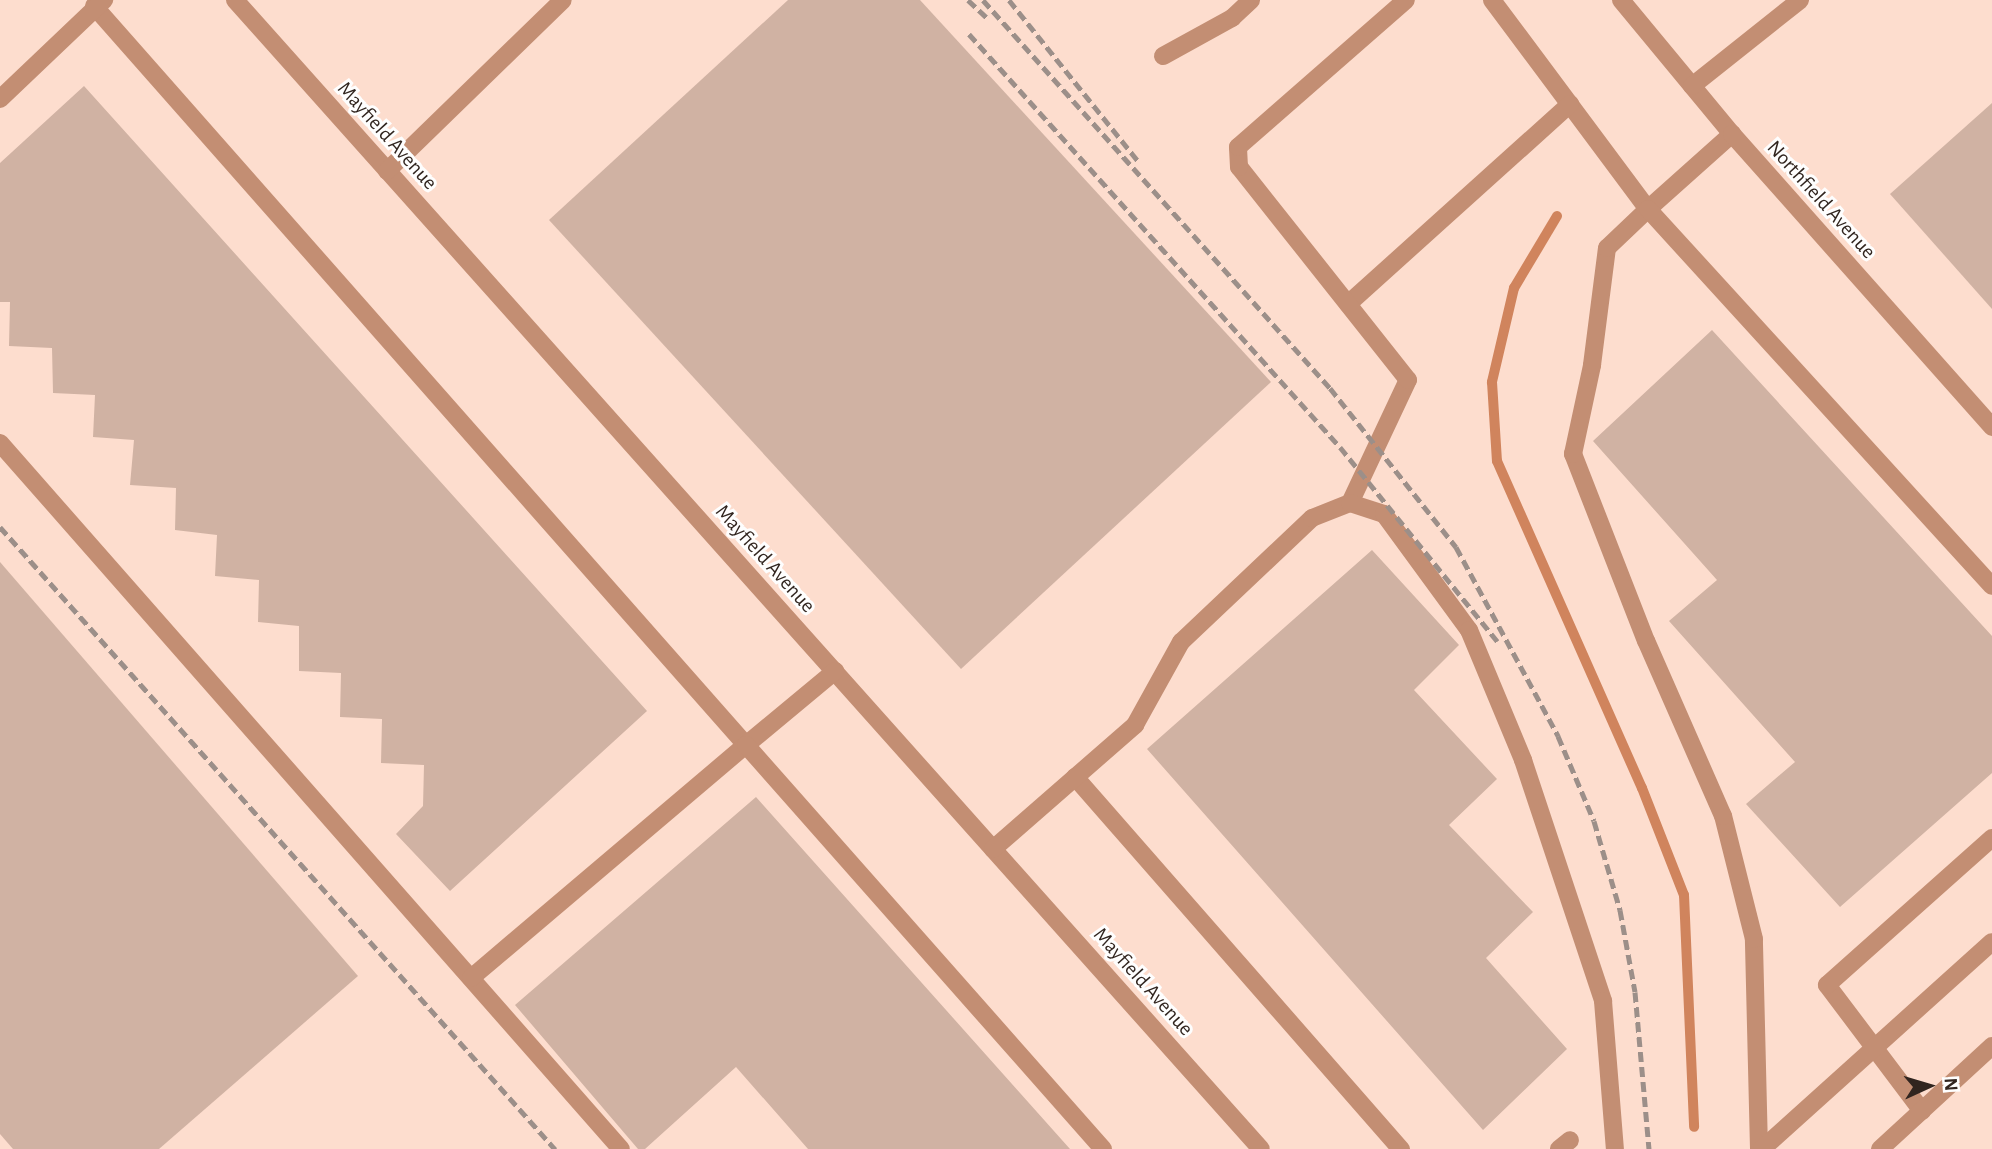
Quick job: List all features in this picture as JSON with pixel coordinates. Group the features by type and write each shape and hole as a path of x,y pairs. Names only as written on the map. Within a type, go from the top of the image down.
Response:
{"lane":[{"name":"Mayfield Avenue","path":"235,0 1261,1149"},
{"path":"387,171 563,0"},
{"path":"1163,57 1231,18 1251,0"},
{"path":"1350,503 1408,380 1238,167 1238,147 1406,0"},
{"path":"1492,0 1648,209 1992,586"},
{"name":"Northfield Avenue","path":"1621,0 1732,134 1992,427"},
{"path":"1692,86 1800,0"},
{"path":"0,99 99,3 746,746 1103,1149"},
{"path":"1348,304 1570,104"},
{"path":"1732,134 1607,248 1592,365 1573,454 1646,641 1723,816 1754,939 1761,1149"},
{"path":"0,443 621,1149"},
{"path":"993,849 1135,725 1181,642 1312,517 1350,503 1384,514 1469,630 1508,725 1603,1001 1615,1149"},
{"path":"471,978 835,671"},
{"path":"1075,777 1401,1149"},
{"path":"1922,1111 1827,985 1992,838"},
{"path":"1761,1149 1992,942"},
{"path":"1880,1149 1992,1046"}],"shaded area":[{"path":"0,0 1992,0 1992,1149 0,1149"}],"building":[{"path":"788,0 920,0 1271,382 961,669 549,220"},
{"path":"84,86 647,711 450,891 396,834 423,806 424,765 381,763 382,719 340,717 341,673 299,671 299,626 258,622 259,580 215,576 217,535 175,530 176,488 130,485 134,440 93,437 95,395 53,393 52,348 9,346 10,302 0,302 0,163"},
{"path":"1992,103 1992,309 1890,194"},
{"path":"1712,330 1992,636 1992,773 1840,907 1746,804 1795,762 1669,621 1717,580 1593,441"},
{"path":"1372,550 1459,645 1414,690 1497,779 1449,825 1533,912 1486,958 1567,1049 1483,1130 1147,749"},
{"path":"0,562 358,976 159,1149 13,1149 0,1134"},
{"path":"756,797 1070,1149 808,1149 736,1067 645,1149 638,1149 515,1005"}],"waterway":[{"path":"1557,216 1514,288 1492,382 1497,461 1642,788 1684,895 1694,1127"}],"railway":[{"path":"968,0 986,17"},
{"path":"983,0 1330,388 1456,547 1558,736 1594,821 1620,910 1635,992 1649,1149"},
{"path":"1009,0 1138,161"},
{"path":"969,34 1340,447 1497,641"},
{"path":"0,527 555,1149"}]}
